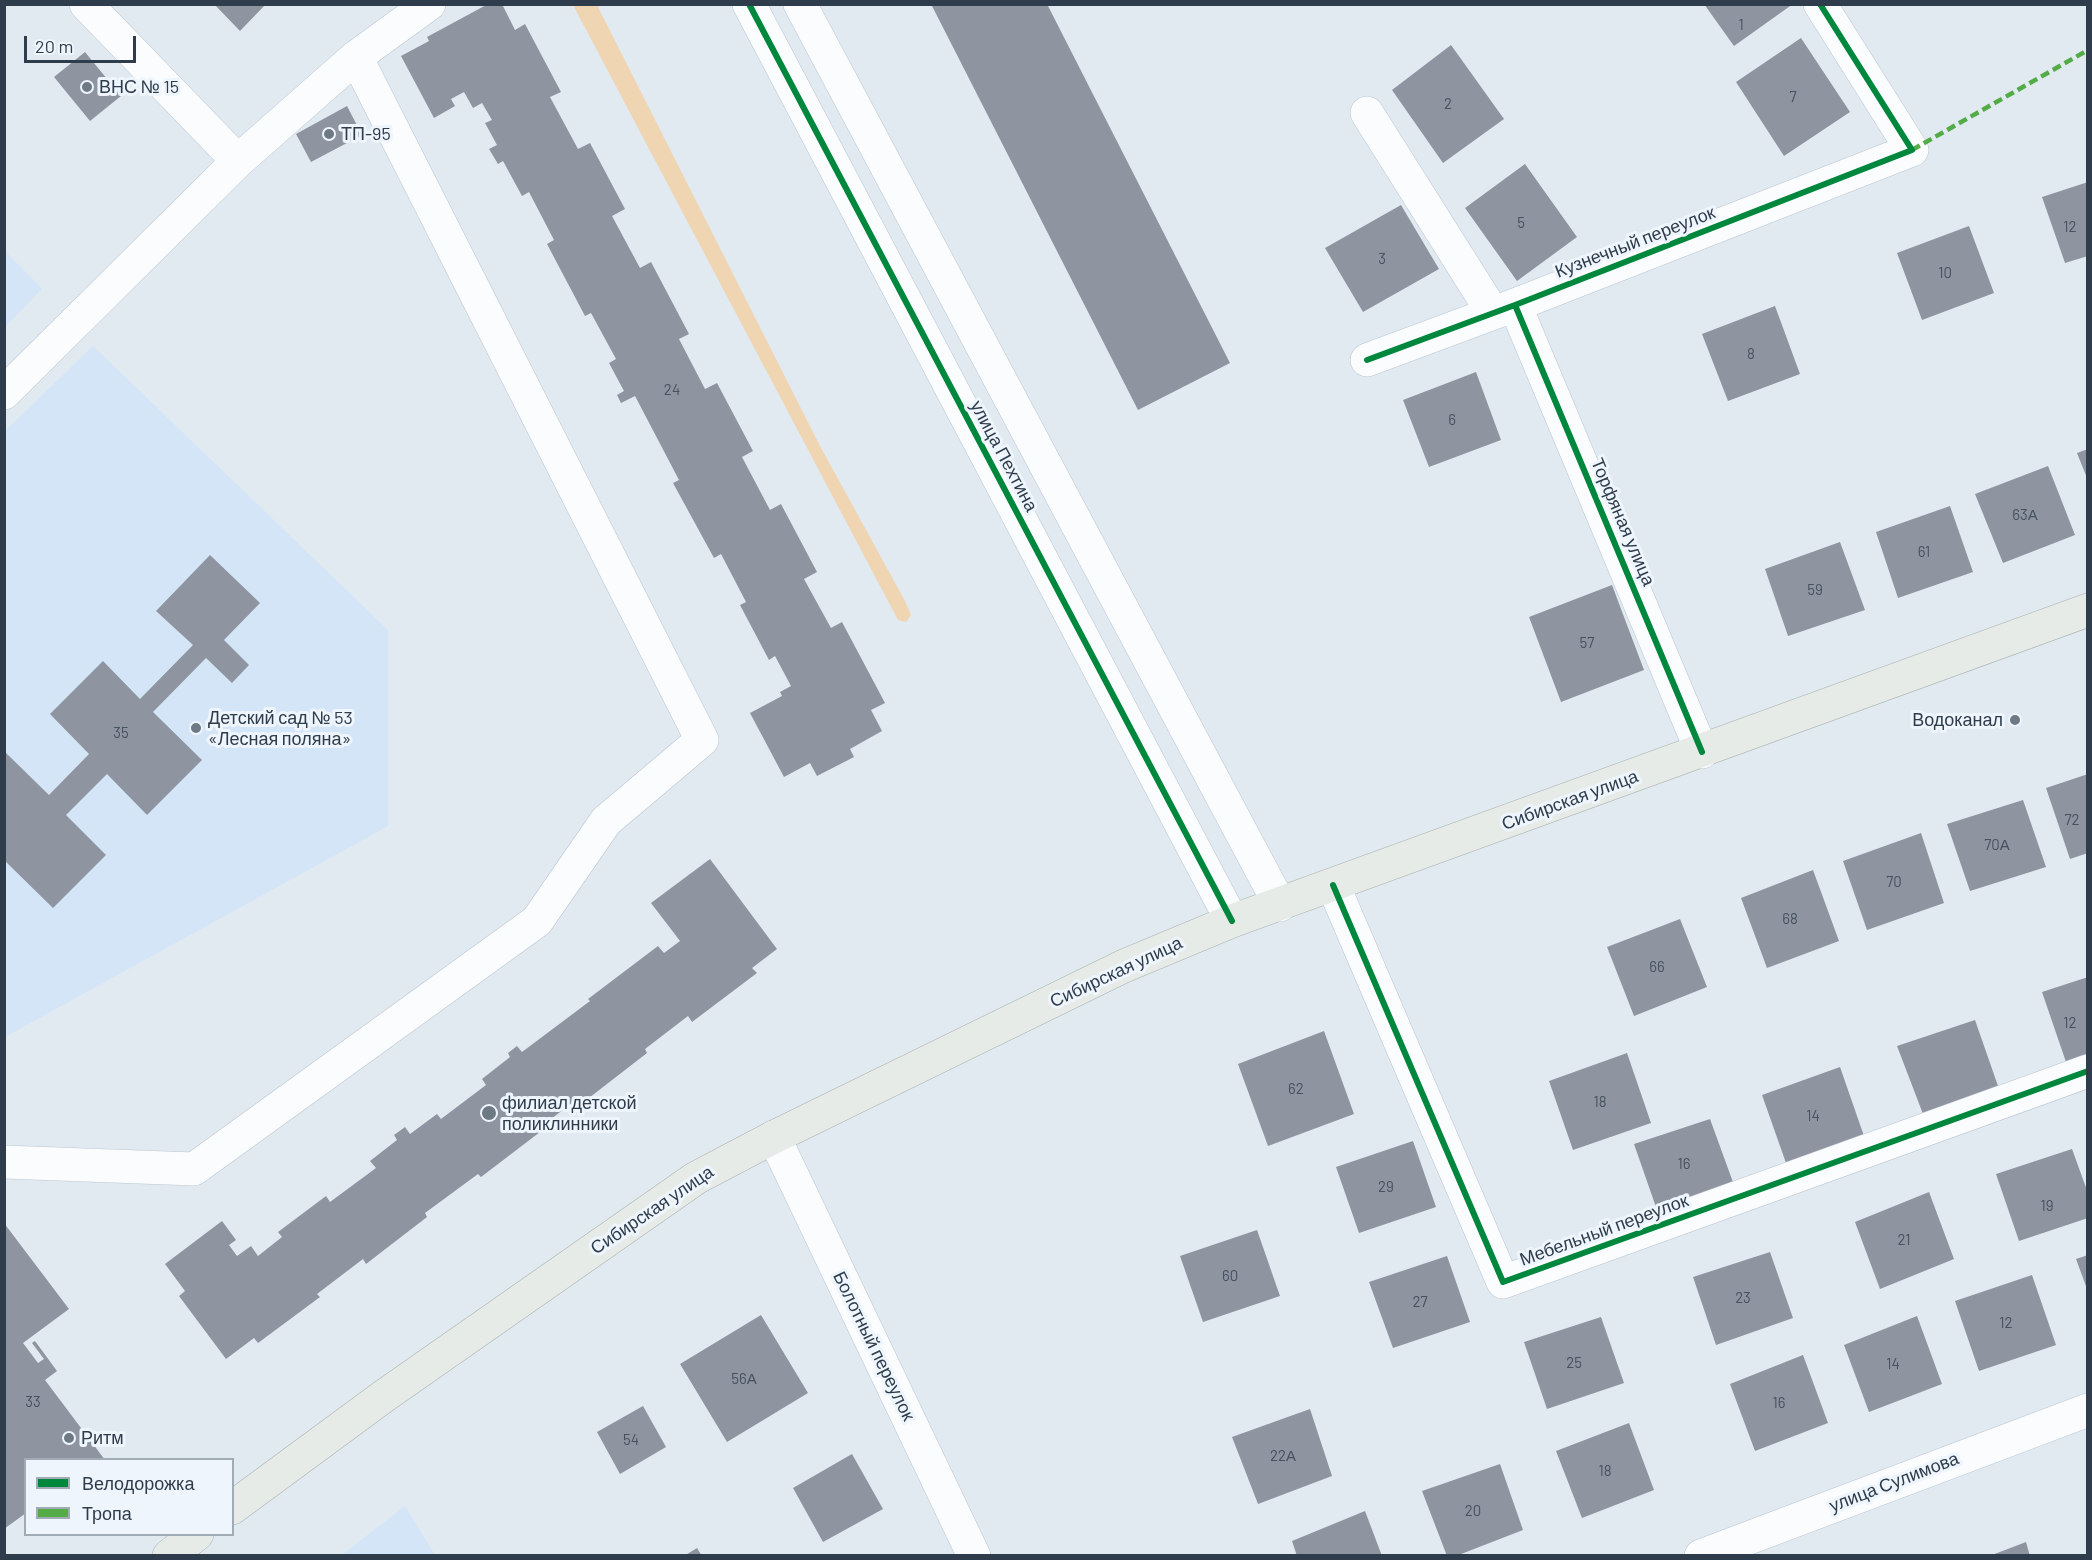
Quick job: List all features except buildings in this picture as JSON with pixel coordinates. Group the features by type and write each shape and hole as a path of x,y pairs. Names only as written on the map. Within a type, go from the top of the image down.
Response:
{"main road":[{"name":"Сибирская улица","path":"234,1507 384,1396 696,1178 774,1137 1124,966 1232,921 2088,610"},
{"path":"169,1556 194,1536"}],"street":[{"path":"86,4 238,161"},
{"path":"4,393 238,161 356,57 429,4"},
{"name":"улица Пехтина","path":"749,4 1232,921"},
{"name":"улица Пехтина","path":"800,4 1280,904"},
{"name":"Кузнечный переулок","path":"1367,360 1912,150 1820,4"},
{"path":"4,1162 194,1169 537,921 606,821 702,740 356,57"},
{"name":"Торфяная улица","path":"1367,113 1504,309 1702,752"},
{"name":"Мебельный переулок","path":"1333,885 1503,1282 2088,1071"},
{"name":"Болотный переулок","path":"774,1137 974,1556"},
{"name":"улица Сулимова","path":"1701,1556 2088,1410"}],"shaded area":[{"path":"573,5 597,5 820,446 905,601 911,615 906,622 898,620"},
{"path":"5,251 42,289 4,327"},
{"name":"Детский сад № 53 «Лесная поляна»","path":"93,346 388,630 388,826 5,1037 5,431"},
{"path":"405,1506 435,1555 342,1555"}],"marked path":[{"path":"1912,150 2088,50"}],"cycle path":[{"path":"749,4 1232,921"},
{"path":"1367,360 1515,305 1912,150 1820,4"},
{"path":"1515,305 1702,752"},
{"path":"1333,885 1503,1282 2088,1071"}],"place":[{"name":"ВНС № 15","path":"87,87"},
{"name":"ТП-95","path":"329,134"},
{"name":"Водоканал","path":"2015,720"},
{"name":"Детский сад № 53 «Лесная поляна»","path":"196,728"},
{"name":"филиал детской поликлинники","path":"489,1113"},
{"name":"Ритм","path":"69,1438"}]}
